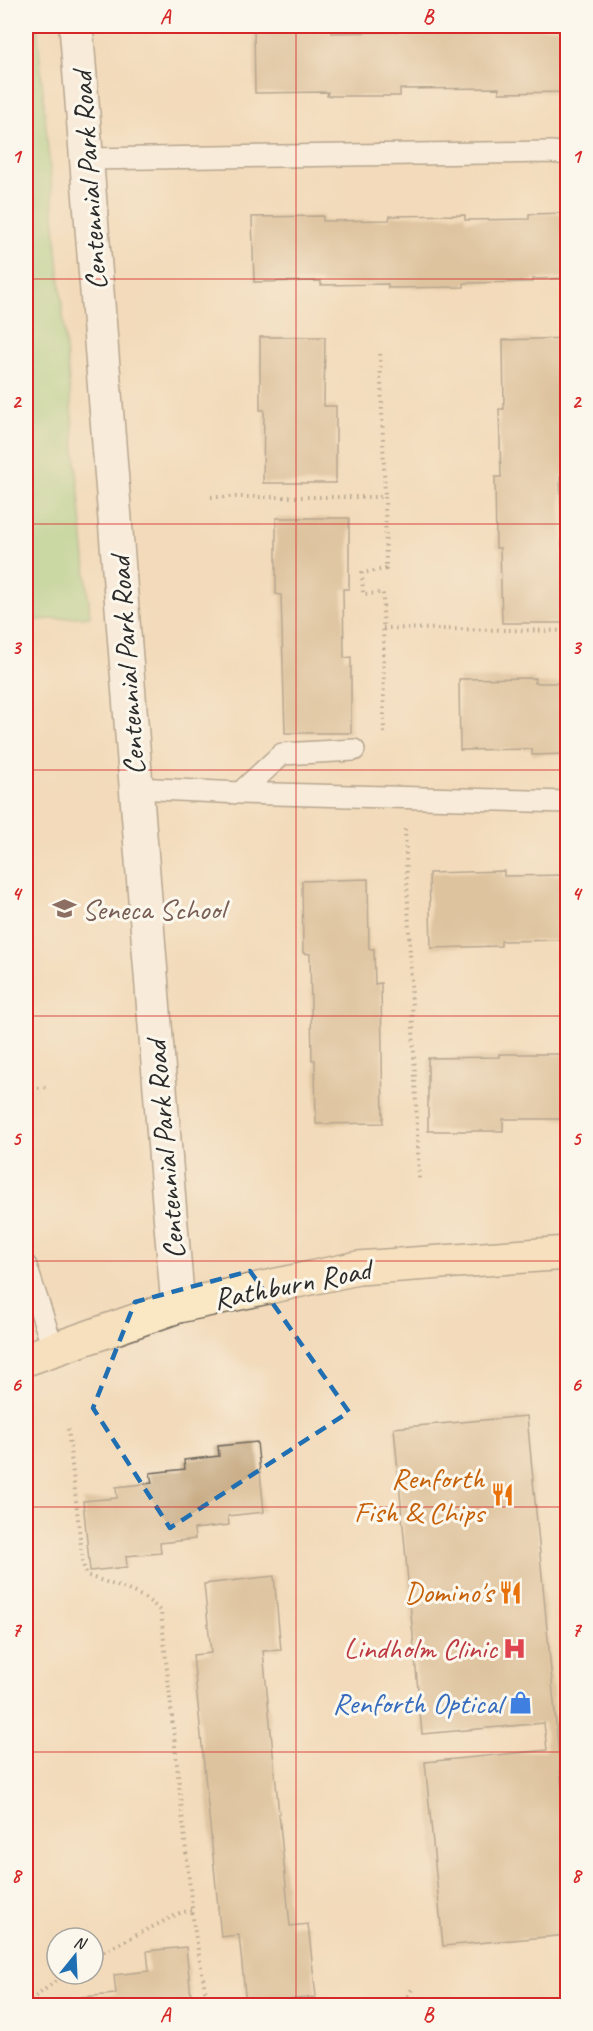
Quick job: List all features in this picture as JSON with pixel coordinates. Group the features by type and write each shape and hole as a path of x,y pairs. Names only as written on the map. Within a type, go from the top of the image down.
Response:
{"street":[{"name":"Centennial Park Road","path":"76,26 178,1306"},
{"name":"Rathburn Road","path":"39,1354 178,1306 358,1268 567,1253"}],"lane":[{"path":"86,159 551,152 567,154"},
{"path":"240,793 282,754 354,750"},
{"path":"136,788 567,802"},
{"path":"567,1253 567,1258"},
{"path":"26,1266 39,1354"}],"path":[{"path":"380,354 386,568 362,573 363,594 383,593 384,741"},
{"path":"211,497 385,497"},
{"path":"383,628 567,632"},
{"path":"404,798 419,1179"},
{"path":"26,1089 46,1088"},
{"path":"68,1428 86,1575 144,1597 154,1603 161,1612 192,1910 208,2006"},
{"path":"105,1951 180,1912 192,1910"},
{"path":"26,2004 49,1986"},
{"path":"401,2006 412,1989"}],"highlighted area":[{"path":"250,1271 349,1412 170,1528 93,1408 135,1302"}],"green space":[{"path":"26,26 37,26 90,616 26,621"}],"building":[{"path":"254,26 331,26 331,33 396,32 396,26 568,28 568,92 499,93 499,88 400,89 400,96 327,96 328,92 255,93"},
{"path":"567,213 568,278 533,279 533,282 464,283 464,287 388,288 388,284 321,285 321,281 254,282 252,217 323,216 323,221 389,220 390,216 465,215 465,220 529,219 529,214"},
{"path":"260,337 325,337 324,406 336,406 336,483 263,483 264,410 260,410"},
{"path":"568,338 568,410 564,410 565,477 560,476 562,546 568,546 568,623 502,623 500,548 496,548 495,477 501,477 499,409 504,409 503,340"},
{"path":"276,518 349,518 349,589 343,589 344,658 351,657 351,733 285,733 281,595 276,594"},
{"path":"535,678 534,683 568,683 568,754 532,755 532,749 460,750 459,679"},
{"path":"504,871 504,876 568,875 568,940 501,941 501,946 431,948 429,873"},
{"path":"368,879 369,949 374,949 375,984 381,983 383,1123 316,1124 310,954 303,953 302,881"},
{"path":"499,1054 568,1054 568,1119 503,1119 503,1131 428,1131 428,1058 499,1057"},
{"path":"527,1416 568,1852 568,1935 443,1946 425,1762 547,1750 544,1723 422,1734 394,1428"},
{"path":"257,1442 264,1512 228,1516 229,1525 194,1529 195,1539 160,1543 161,1553 126,1556 127,1567 90,1571 83,1501 117,1498 116,1487 152,1483 150,1473 185,1469 184,1460 219,1456 218,1446"},
{"path":"274,1576 281,1650 263,1651 290,1926 308,1924 316,1997 246,2004 239,1935 221,1937 193,1655 211,1653 204,1584"},
{"path":"186,1947 192,2006 82,2006 82,1997 116,1994 114,1975 149,1971 147,1951"}],"place":[{"name":"Seneca School","path":"64,909"},
{"name":"Renforth Fish & Chips","path":"502,1495"},
{"name":"Domino's","path":"511,1592"},
{"name":"Lindholm Clinic","path":"515,1648"},
{"name":"Renforth Optical","path":"520,1703"}]}
